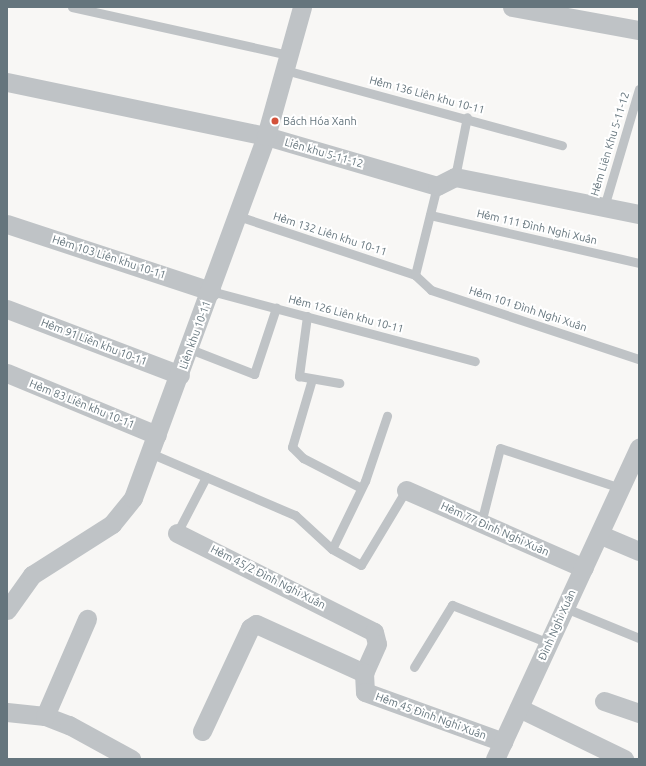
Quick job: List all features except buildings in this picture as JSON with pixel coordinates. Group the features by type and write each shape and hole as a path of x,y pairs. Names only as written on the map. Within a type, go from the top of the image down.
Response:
{"street":[{"name":"Liên khu 10-11","path":"9,605 32,575 112,524 133,498 190,349 266,136 302,7"},
{"path":"512,7 639,30"},
{"name":"Liên khu 5-11-12","path":"7,82 266,136 437,186"},
{"path":"437,186 455,177 639,214"},
{"name":"Hẻm 103 Liên khu 10-11","path":"7,224 211,291"},
{"name":"Hẻm 91 Liên khu 10-11","path":"7,309 180,375"},
{"name":"Hẻm 83 Liên khu 10-11","path":"7,373 157,435"},
{"name":"Đình Nghi Xuân","path":"499,751 549,643 563,607 601,535 623,488 639,448"},
{"name":"Hẻm 77 Đình Nghi Xuân","path":"406,490 584,568"},
{"name":"Hẻm 45/2 Đình Nghi Xuân","path":"178,533 374,632 377,644 364,673"},
{"path":"601,535 639,551"},
{"path":"45,716 87,619"},
{"path":"202,731 250,628 256,624 268,626 364,673"},
{"name":"Hẻm 45 Đình Nghi Xuân","path":"364,673 365,692 499,751"},
{"path":"604,701 639,713"},
{"path":"519,708 624,759"},
{"path":"7,712 45,716 101,740 131,759"}],"lane":[{"name":"Hẻm 136 Liên khu 10-11","path":"72,7 286,63 562,145"},
{"name":"Hẻm Liên Khu 5-11-12","path":"604,207 639,89"},
{"path":"455,177 467,117"},
{"path":"414,275 437,186"},
{"name":"Hẻm 111 Đình Nghi Xuân","path":"430,215 639,263"},
{"name":"Hẻm 132 Liên khu 10-11","path":"238,216 414,275"},
{"name":"Hẻm 101 Đình Nghi Xuân","path":"414,275 432,290 639,359"},
{"name":"Hẻm 126 Liên khu 10-11","path":"211,291 475,361"},
{"path":"190,349 254,374 276,308"},
{"path":"307,316 299,376 339,384"},
{"path":"312,379 292,447 303,458 361,488"},
{"path":"332,550 361,488 387,416"},
{"path":"481,523 500,448 623,488"},
{"path":"150,453 295,515 332,550 360,565 406,490"},
{"name":"Hẻm 45/2 Đình Nghi Xuân","path":"178,533 206,477"},
{"path":"414,667 452,605 549,643"},
{"path":"563,607 639,638"}],"place":[{"name":"Bách Hóa Xanh","path":"275,121"}]}
